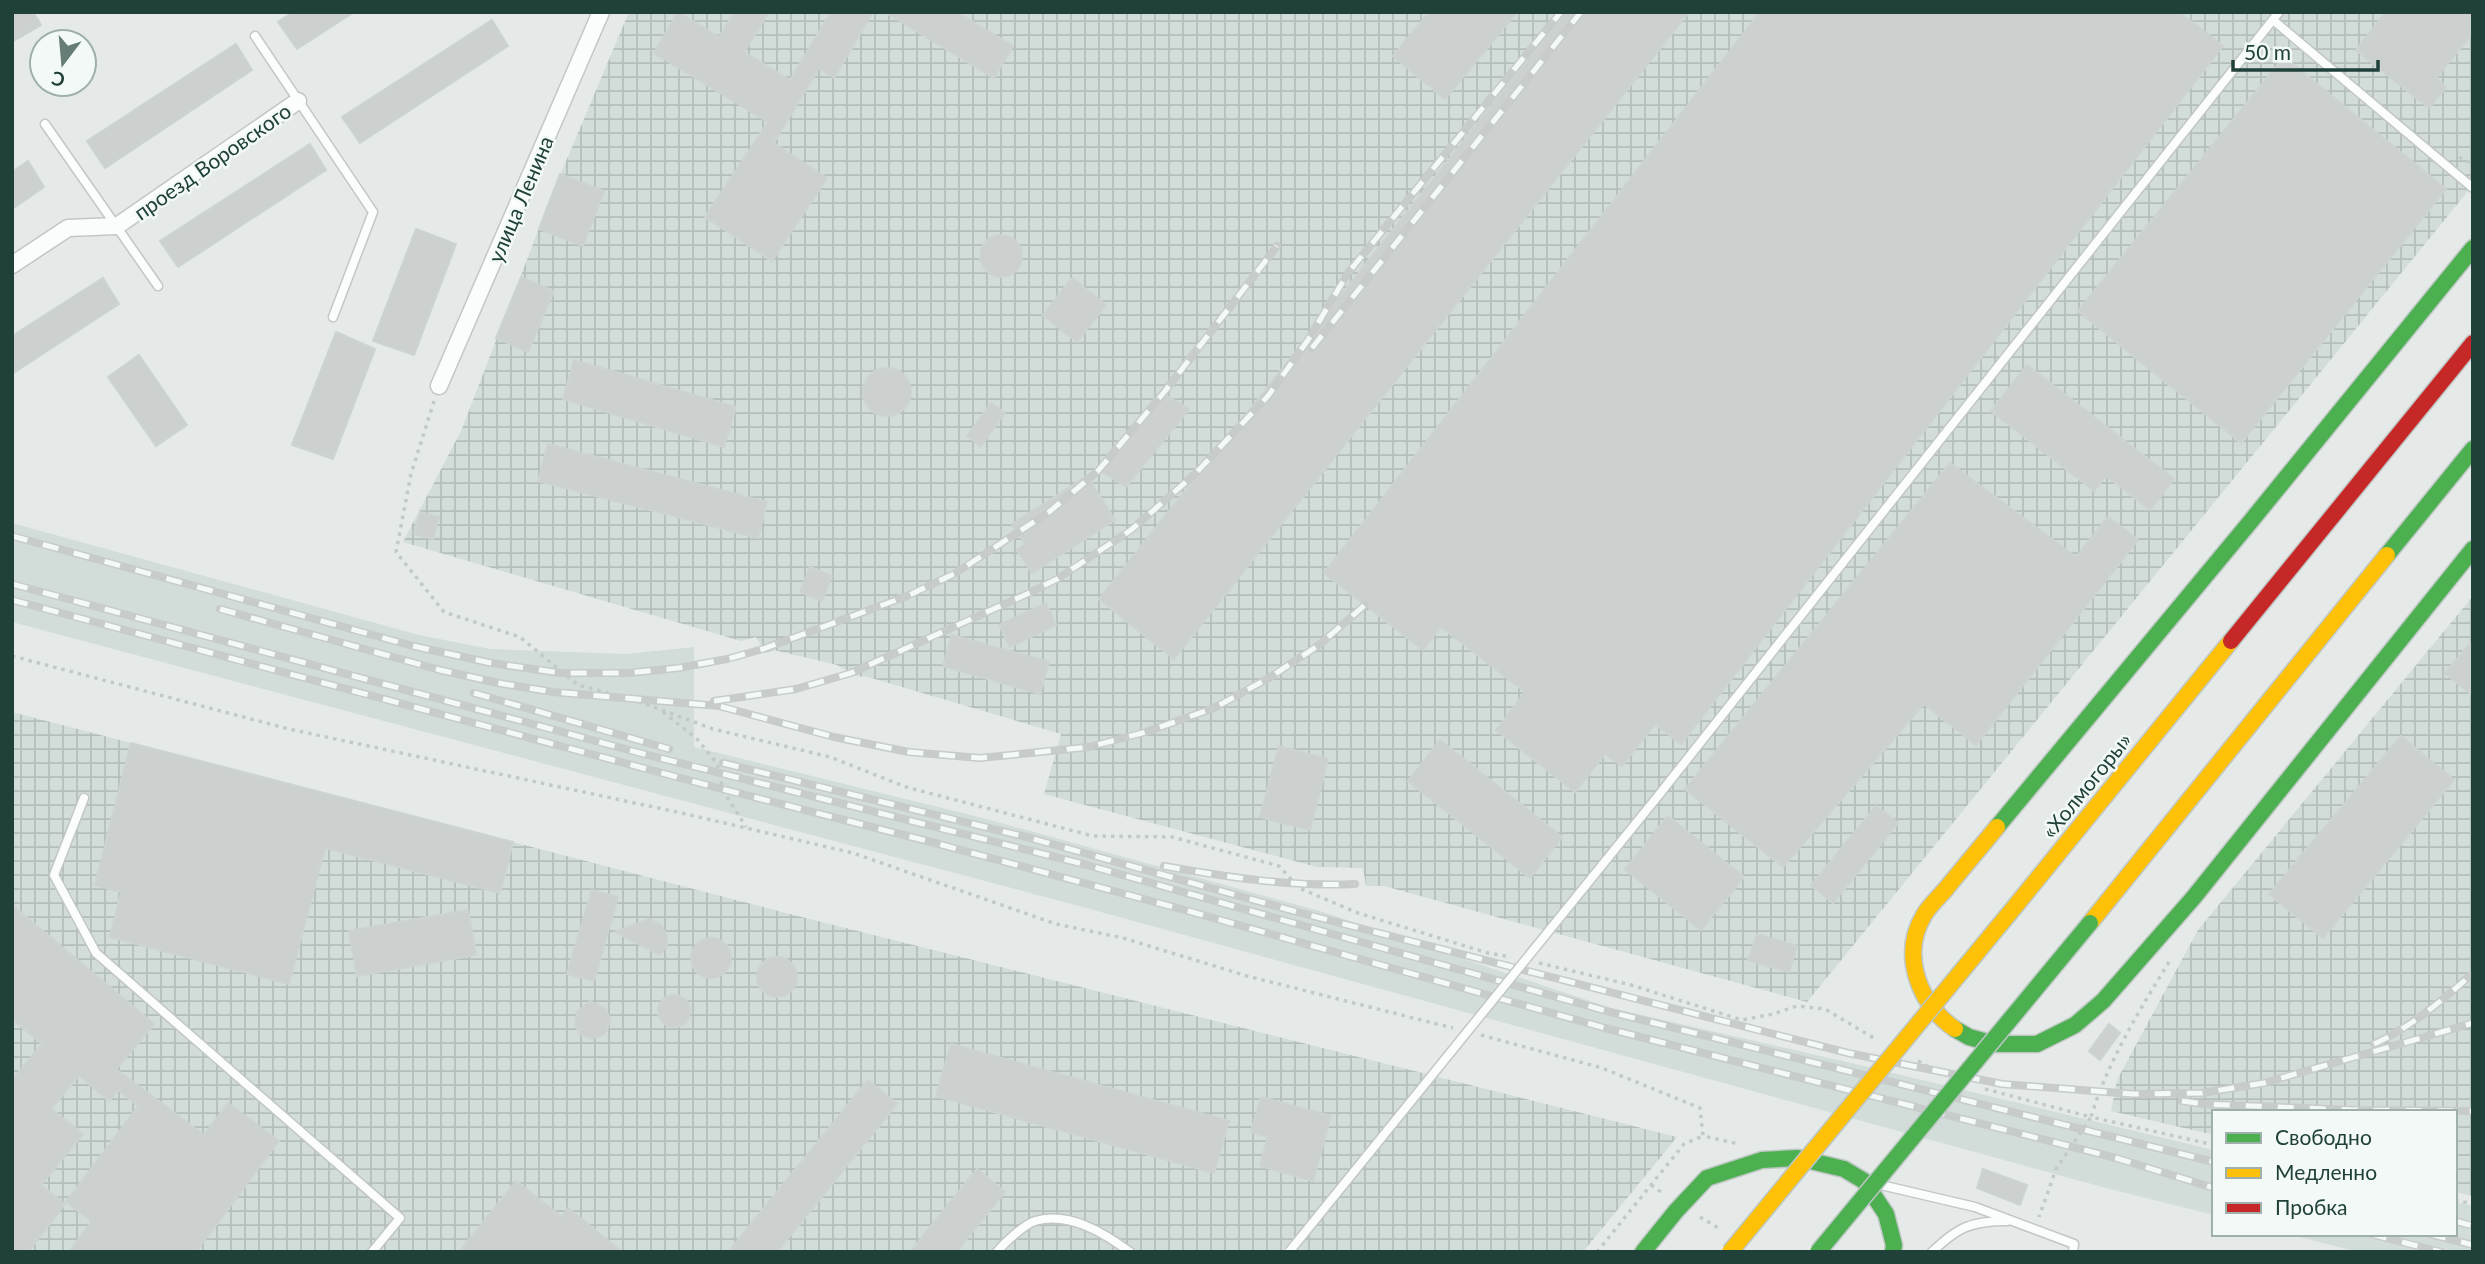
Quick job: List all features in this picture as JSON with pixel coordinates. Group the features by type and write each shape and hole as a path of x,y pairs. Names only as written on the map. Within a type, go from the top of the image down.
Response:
{"main road":[{"path":"2473,248 1924,915 1916,936 1912,962 1916,984 1930,1007 1951,1028 1974,1040 2002,1046 2040,1044 2082,1021 2120,983 2191,902 2473,550"},
{"name":"«Холмогоры»","path":"1730,1252 2473,343"},
{"path":"1818,1252 2090,923 2473,449"},
{"path":"1643,1252 1707,1178 1762,1160 1798,1158 1844,1168 1864,1181 1886,1214 1894,1245 1893,1252"}],"street":[{"name":"улица Ленина","path":"439,386 601,12"},
{"name":"проезд Воровского","path":"12,265 68,228 117,226 298,101"}],"lane":[{"path":"1289,1252 1658,796 2276,16 2473,188"},
{"path":"255,36 373,212 333,317"},
{"path":"45,124 158,286"},
{"path":"84,798 54,875 96,953 400,1218 372,1252"},
{"path":"1864,1181 1975,1206 2074,1244 2073,1252"},
{"path":"997,1252 1003,1244 1034,1221 1063,1220 1099,1230 1130,1252"},
{"path":"1932,1252 1950,1235 1979,1221 2011,1220"}],"path":[{"path":"439,386 411,474 396,552 444,612 520,637 578,685 659,709 713,729 831,757 906,787 1093,836 1172,837 1279,866 1300,888 1358,913 1488,953 1512,957"},
{"path":"12,656 289,729 853,853 1056,924 1123,938 1247,976 1464,1031"},
{"path":"659,709 697,739 715,761 720,772 722,789 747,828"},
{"path":"2035,1229 2056,1169 2091,1117 2098,1092 2129,1026 2171,959"},
{"path":"1536,962 1631,985 1742,1020 1797,1006 1825,1009 1881,1042"},
{"path":"1476,1034 1602,1068 1700,1108 1703,1136"},
{"path":"1916,1060 1939,1072"},
{"path":"1978,1087 2091,1117 2212,1145"},
{"path":"1597,1252 1684,1144 1703,1136 1743,1145"},
{"path":"1651,1185 1725,1232"}],"shaded area":[{"path":"629,12 2473,12 2473,185 1807,1002 1384,886 1366,886 1363,868 1317,867 1044,794 1061,734 868,677 855,676 837,665 774,650 765,653 756,637 741,641 403,542 462,429 551,197"},
{"path":"12,523 419,635 490,649 626,654 694,647 694,747 983,818 1323,912 1611,1008 2212,1150 2212,1214 2106,1188 1079,906 12,622"},
{"path":"2473,596 2473,1196 2457,1192 2457,1110 2212,1110 2212,1135 2111,1111 2117,1080 2198,930"},
{"path":"12,712 782,912 1677,1137 1583,1252 12,1252"},
{"path":"2457,1202 2473,1206 2473,1252 2358,1252 2296,1236 2457,1236"}],"building":[{"path":"12,12 33,12 41,25 28,28 28,33 12,42"},
{"path":"293,12 354,12 297,49 278,22"},
{"path":"678,12 719,37 735,12 769,12 744,52 790,80 831,12 873,12 834,78 819,68 774,143 827,178 772,261 705,217 768,122 654,53"},
{"path":"885,12 957,12 1013,46 994,78"},
{"path":"1429,12 1517,12 1445,99 1393,56"},
{"path":"1566,12 1689,12 1174,659 1099,599"},
{"path":"1760,12 2179,12 2223,46 1681,744 1655,724 1622,766 1605,754 1575,792 1496,730 1525,692 1441,627 1423,650 1324,573"},
{"path":"2386,12 2473,12 2473,33 2436,78 2446,87 2429,108 2356,50"},
{"path":"492,20 508,46 360,143 342,117"},
{"path":"236,44 252,70 105,168 87,141"},
{"path":"2284,57 2446,189 2241,443 2078,311"},
{"path":"310,144 326,170 178,267 160,241"},
{"path":"28,161 44,187 12,209 12,172"},
{"path":"560,174 604,191 583,246 539,229"},
{"path":"416,229 456,244 414,355 373,341"},
{"path":"1001,235 1016,241 1022,256 1016,271 1001,277 986,271 980,256 986,241"},
{"path":"521,277 554,291 528,352 496,338"},
{"path":"103,278 119,304 12,374 12,336"},
{"path":"1072,278 1106,305 1077,342 1043,315"},
{"path":"336,332 375,349 333,459 292,445"},
{"path":"139,355 187,425 156,446 108,377"},
{"path":"574,360 736,407 724,447 563,399"},
{"path":"2027,365 2174,479 2150,510 2106,476 2094,491 1991,411"},
{"path":"887,368 904,375 911,392 904,409 887,416 870,409 863,392 870,375"},
{"path":"1161,392 1189,409 1126,487 1101,471"},
{"path":"991,403 1005,413 981,446 967,436"},
{"path":"548,444 767,502 758,538 538,481"},
{"path":"1950,463 2076,557 2108,517 2138,540 1976,745 1924,704 1783,867 1685,789"},
{"path":"1087,476 1115,520 1032,573 1017,550 1025,544 1012,524"},
{"path":"420,512 439,517 433,539 414,534"},
{"path":"810,567 832,576 822,601 800,592"},
{"path":"1046,603 1056,625 1010,647 999,625"},
{"path":"952,635 1049,662 1040,694 943,666"},
{"path":"2473,640 2473,696 2445,673"},
{"path":"2401,736 2454,780 2323,938 2269,894"},
{"path":"1440,740 1562,837 1530,878 1408,781"},
{"path":"131,743 513,842 500,893 325,848 289,984 110,937 121,892 95,885"},
{"path":"1279,746 1328,759 1310,830 1260,817"},
{"path":"1876,806 1898,823 1833,903 1811,885"},
{"path":"1668,816 1744,877 1701,930 1625,869"},
{"path":"592,890 618,897 594,981 567,974"},
{"path":"12,905 154,1024 116,1069 204,1135 228,1103 279,1141 196,1252 69,1252 92,1221 66,1202 138,1106 118,1090 109,1101 79,1075 51,1109 83,1134 41,1185 65,1204 28,1252 12,1252 12,1080 42,1044 12,1019"},
{"path":"468,910 476,955 357,976 349,931"},
{"path":"649,919 661,925 667,936 667,946 660,955 615,932"},
{"path":"1757,934 1797,946 1789,972 1748,960"},
{"path":"711,938 719,939 725,944 730,950 730,966 725,972 719,977 711,978 703,977 697,972 692,966 691,958 692,950 697,944 703,939"},
{"path":"777,957 791,963 797,977 791,991 777,997 763,991 757,977 763,963"},
{"path":"674,995 686,999 690,1011 686,1023 674,1027 662,1023 658,1011 662,999"},
{"path":"590,1001 606,1009 610,1020 603,1035 592,1039 580,1034 575,1024 577,1012"},
{"path":"2109,1024 2120,1033 2100,1060 2089,1051"},
{"path":"951,1044 1229,1121 1214,1173 936,1096"},
{"path":"868,1080 897,1104 777,1252 728,1252"},
{"path":"1261,1097 1331,1116 1313,1181 1260,1166 1268,1137 1251,1132"},
{"path":"977,1169 1005,1192 956,1252 910,1252"},
{"path":"1983,1169 2027,1185 2020,1205 1977,1188"},
{"path":"516,1181 562,1217 568,1208 622,1252 459,1252"}],"railway":[{"path":"714,701 796,689 851,673 1057,579 1131,530 1195,474 1268,396 1308,340 1348,273 1561,12"},
{"path":"1312,348 1581,12"},
{"path":"12,536 413,646 491,663 561,673 628,673 727,659 763,649 907,596 954,574 1049,512 1097,472 1165,391 1277,246"},
{"path":"12,584 640,753 1087,865 1610,1012 2212,1162"},
{"path":"12,600 1192,912 1605,1028 2116,1158 2212,1187"},
{"path":"220,609 440,670 498,683 553,692 719,706 834,737 909,752 980,758 1089,747 1146,732 1214,708 1269,678 1319,645 1365,605"},
{"path":"474,693 669,749"},
{"path":"723,763 1030,838 1297,912 1848,1053 2002,1084 2133,1094 2202,1093 2264,1083 2473,1023"},
{"path":"1164,866 1283,883 1355,884"},
{"path":"2374,1044 2414,1021 2473,973"},
{"path":"2182,1101 2352,1110"},
{"path":"2457,1111 2473,1111"},
{"path":"2457,1222 2473,1226"},
{"path":"2379,1236 2441,1252"},
{"path":"2438,1236 2473,1245"}],"traffic: fast":[{"path":"1997,827 2473,248"},
{"path":"2387,555 2473,449"},
{"path":"1955,1029 1969,1037 1994,1044 2037,1044 2075,1025 2103,1001 2194,897 2473,549"},
{"path":"1818,1252 2090,923"},
{"path":"1643,1252 1707,1178 1762,1160 1798,1158 1844,1169 1864,1181 1886,1214 1894,1245 1893,1252"}],"traffic: slow":[{"path":"2090,923 2387,555"},
{"path":"2017,904 2231,641"},
{"path":"1955,1029 1942,1019 1932,1006 1917,978 1914,962 1917,930 1926,912 1997,827"},
{"path":"1730,1252 2017,904"}],"traffic: jam":[{"path":"2231,641 2473,343"}]}
